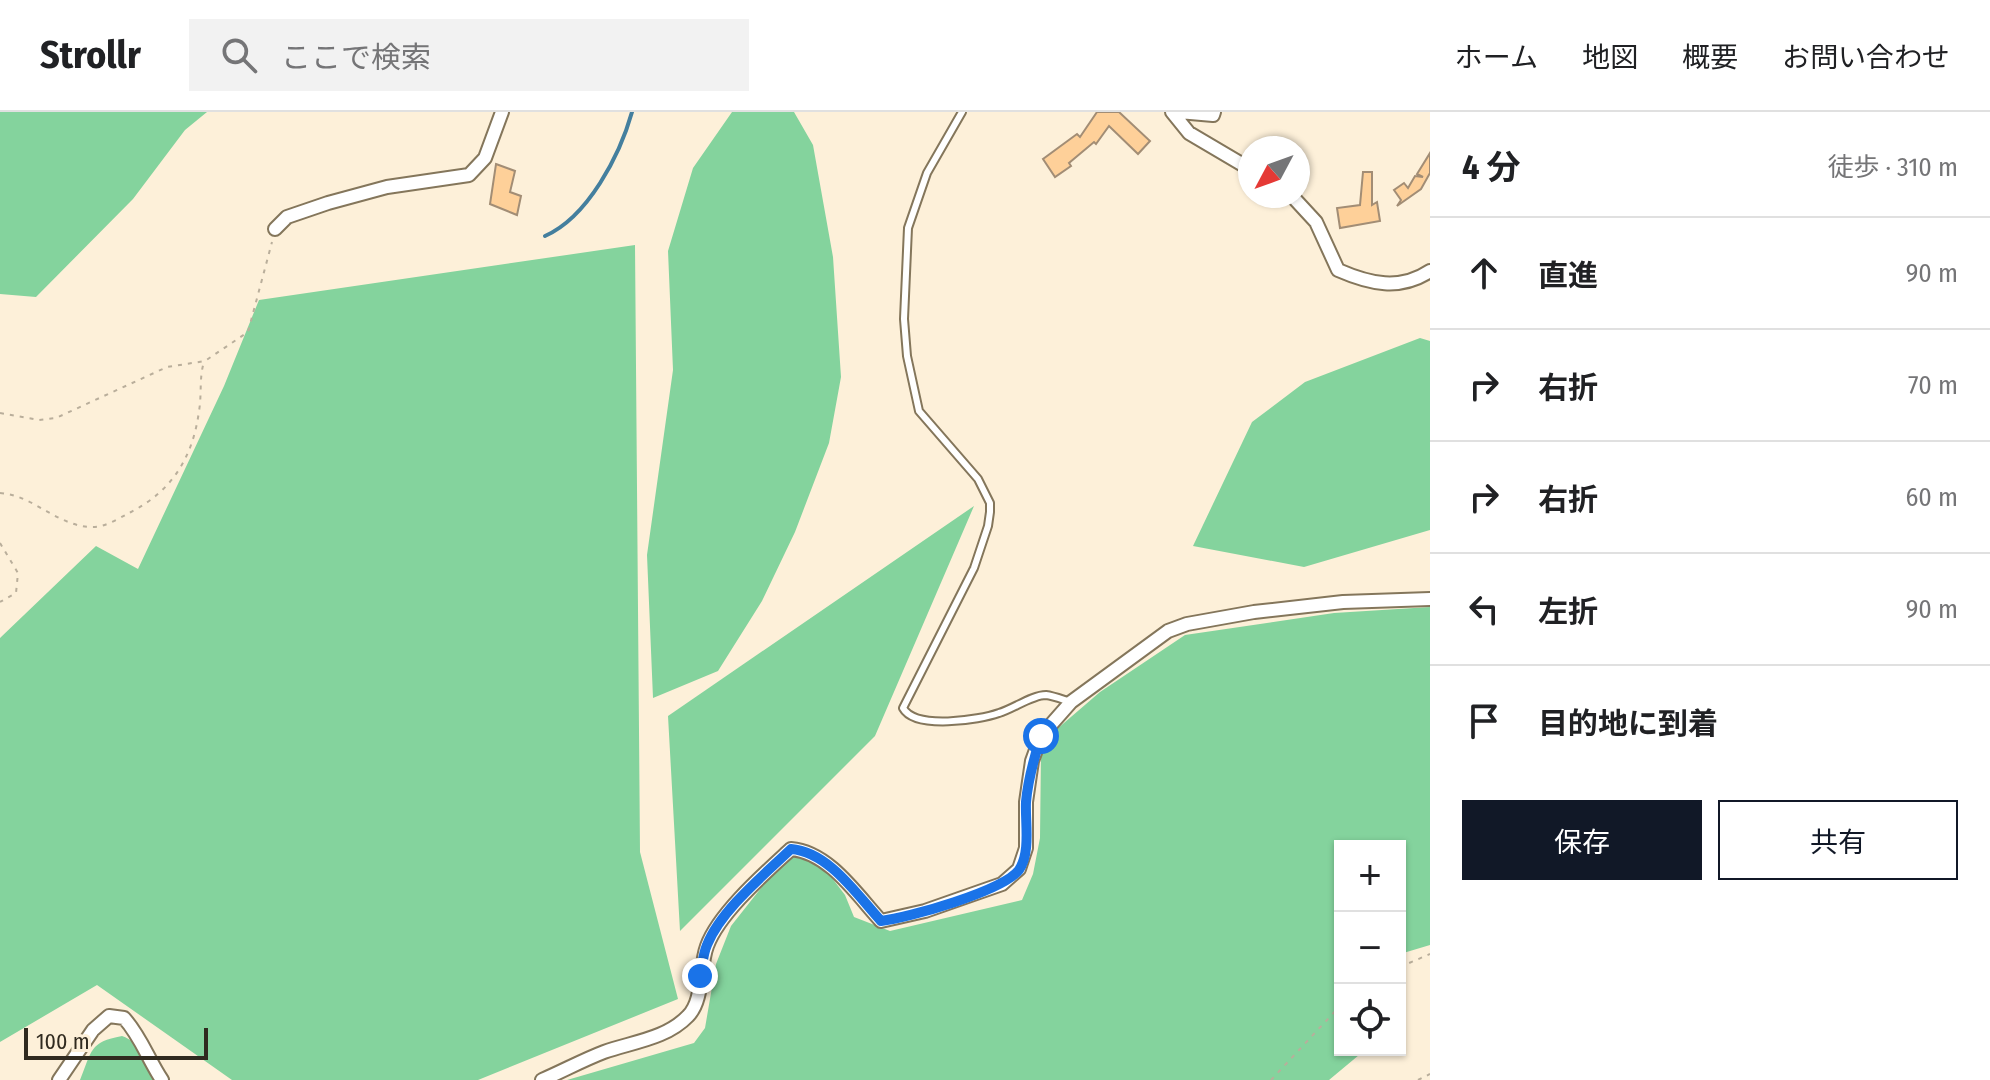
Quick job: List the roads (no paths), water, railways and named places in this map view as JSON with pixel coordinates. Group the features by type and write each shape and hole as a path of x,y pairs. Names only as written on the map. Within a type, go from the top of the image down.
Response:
{"street":[{"path":"275,229 287,217 328,203 395,186 469,175 485,158 502,112"},
{"path":"1172,112 1189,133 1238,162"},
{"path":"1179,112 1203,116 1213,115 1214,112"},
{"path":"1303,208 1316,222 1338,270 1358,279 1398,286 1417,280 1430,271"},
{"path":"542,1080 603,1052 667,1031 690,1015 697,1000 707,945 717,927 752,886 791,849 802,850 830,866 881,921 925,911 1002,884 1019,869 1026,848 1026,802 1032,761 1041,736 1071,702 1168,631 1187,624 1254,612 1343,602 1430,599"},
{"path":"59,1080 93,1030 109,1016 124,1018 138,1035 162,1080"}],"lane":[{"path":"962,112 927,173 908,228 904,319 907,356 919,411 978,479 990,503 990,512 974,568 903,708 907,715 916,719 937,722 996,715 1045,695 1071,702"}],"waterway":[{"path":"545,236 575,215 600,183 611,165 632,112"}]}
